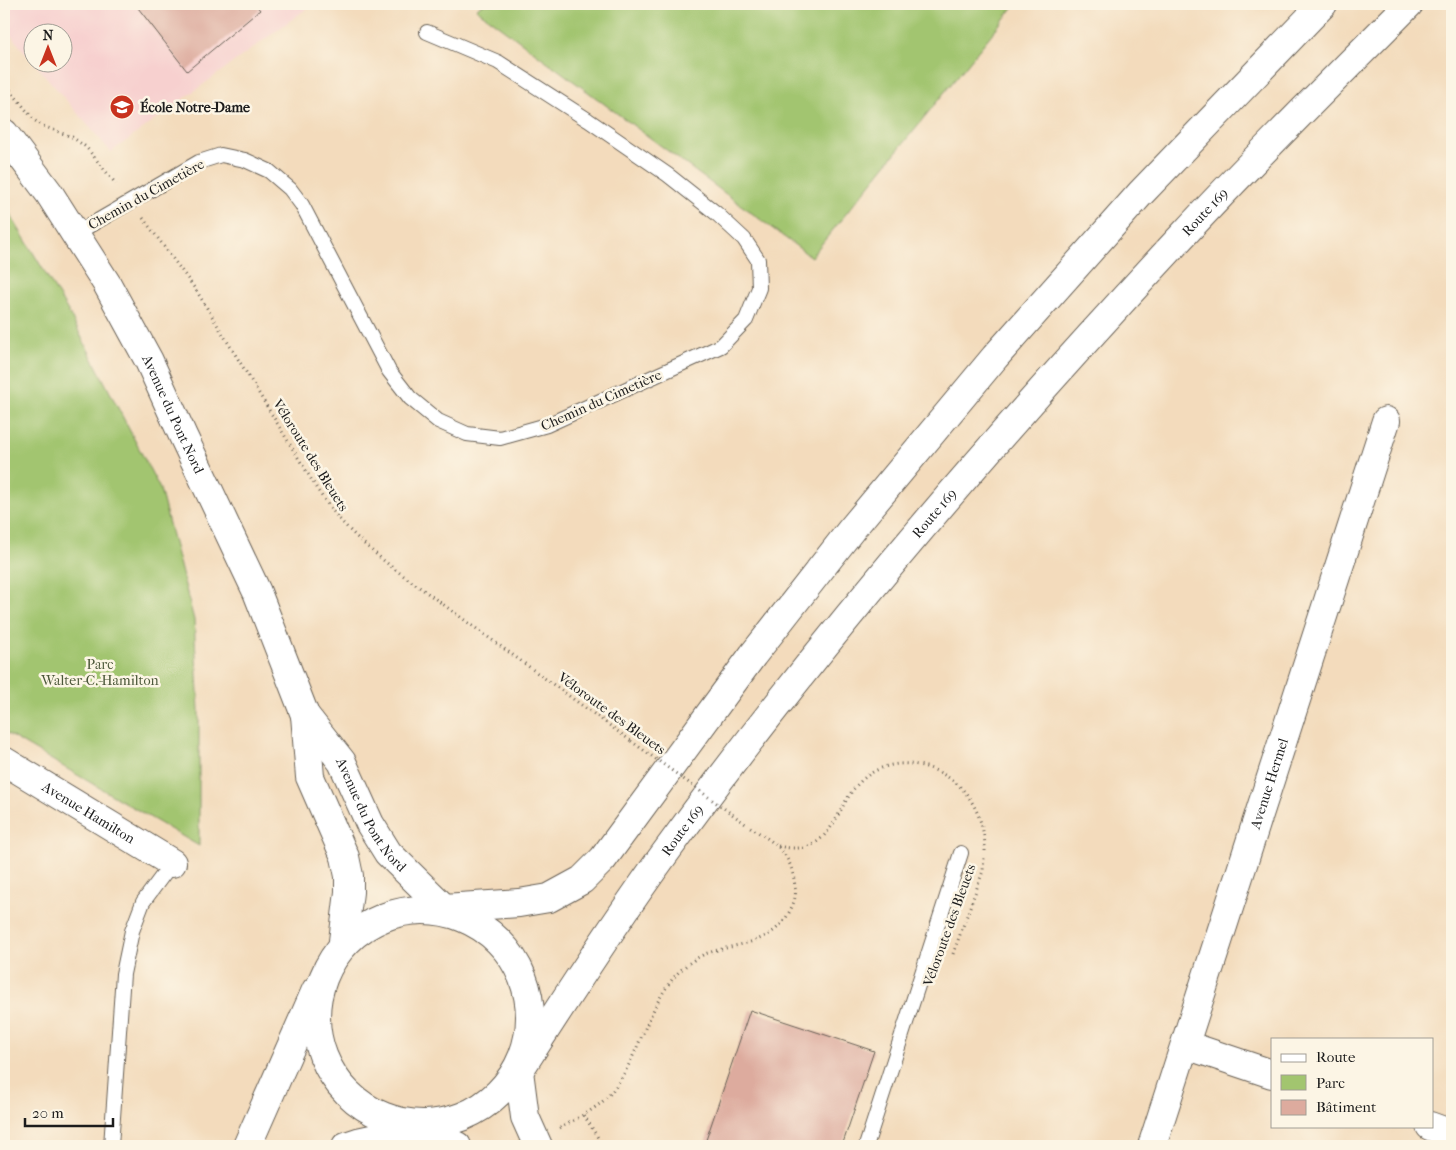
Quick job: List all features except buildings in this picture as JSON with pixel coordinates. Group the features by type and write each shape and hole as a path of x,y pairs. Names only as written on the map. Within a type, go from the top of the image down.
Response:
{"main road":[{"path":"247,1146 325,971 343,941 372,920 406,909 519,903 549,898 582,880 603,859 759,647 851,530 989,365 1140,194 1323,4"},
{"name":"Route 169","path":"421,1128 457,1122 490,1104 518,1072 595,953 664,856 785,695 885,572 1035,396 1186,231 1409,4"},
{"name":"Avenue du Pont Nord","path":"4,133 49,193 107,284 149,361 258,592 305,715 310,777 341,848 349,876 350,892 343,941"},
{"name":"Avenue Hermel","path":"1152,1146 1386,421"},
{"name":"Avenue du Pont Nord","path":"305,715 342,762 370,824 388,853 444,908"},
{"name":"Avenue Hamilton","path":"4,761 172,863"},
{"path":"444,908 475,922 504,944 521,977 528,1007 527,1041 518,1072 525,1117 538,1146"},
{"path":"325,971 319,1011 324,1044 336,1075 356,1105 385,1122 421,1128 457,1146"},
{"path":"1186,1045 1271,1074"},
{"path":"1434,1127 1452,1134"},
{"path":"346,1146 421,1128"}],"lane":[{"name":"Chemin du Cimetière","path":"75,234 199,162 221,155 245,160 269,170 290,189 302,205 389,371 410,398 438,421 467,434 500,438 548,425 721,346 746,320 759,288 758,260 744,239 716,213 668,176 596,125 498,62 427,32"},
{"path":"866,1146 961,854"},
{"path":"111,1146 123,974 132,931 143,902 172,863"}],"path":[{"name":"Véloroute des Bleuets","path":"4,82 34,120 43,126 72,137 86,147 130,201 196,290 335,516 360,542 393,568 778,846 804,848 817,842 829,831 859,782 882,767 895,763 927,766 958,784 972,803 983,830 985,847 983,871 952,957"},
{"path":"602,1146 584,1115 609,1096 626,1072 660,1000 676,974 709,952 763,938 782,925 792,909 796,892 794,874 787,858 778,846"}],"shaded area":[{"name":"École Notre-Dame","path":"4,4 313,4 111,152 42,72 72,72 72,22 22,22 22,49 4,27"}],"green space":[{"path":"482,4 1016,4 811,257 476,9"},
{"name":"Parc Walter-C.-Hamilton","path":"4,204 68,311 160,489 194,620 199,710 199,846 4,732"}],"place":[{"name":"École Notre-Dame","path":"122,107"}]}
